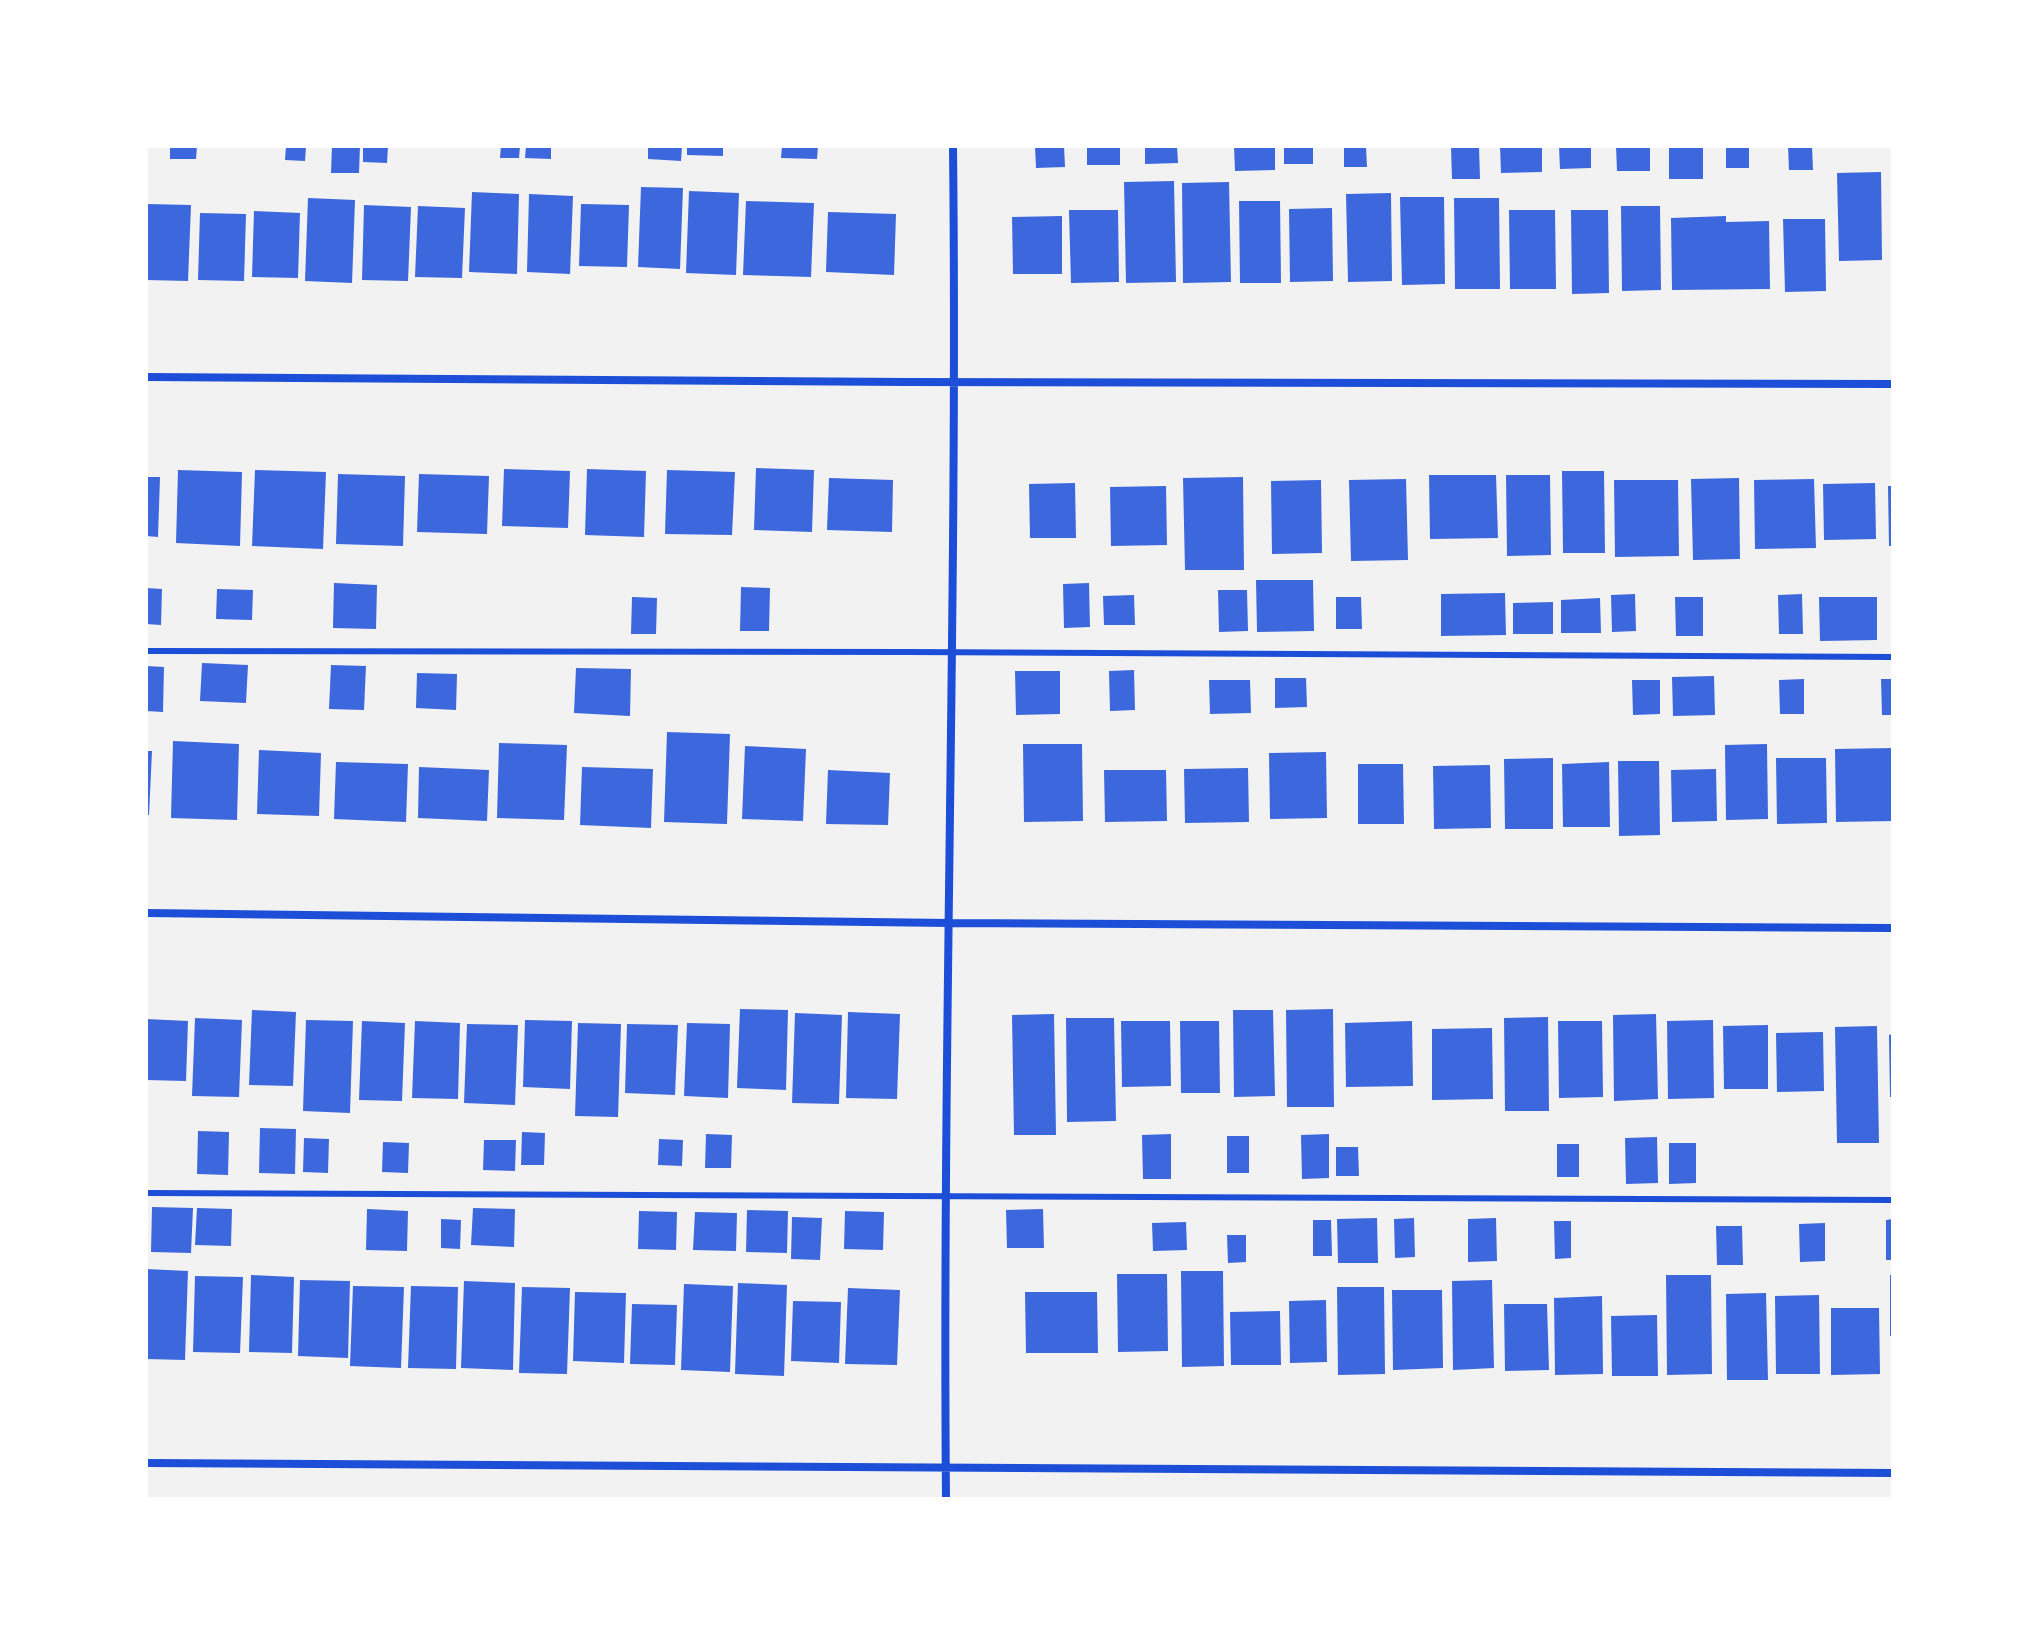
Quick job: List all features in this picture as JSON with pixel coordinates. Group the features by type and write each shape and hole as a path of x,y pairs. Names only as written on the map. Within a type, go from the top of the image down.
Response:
{"street":[{"path":"946,1499 945,1197 955,382 953,146"},
{"path":"146,377 1893,384"},
{"path":"146,913 949,923 1893,928"},
{"path":"146,1463 1893,1473"}],"lane":[{"path":"146,651 1893,657"},
{"path":"146,1193 1893,1200"}],"building":[{"path":"170,146 197,146 196,159 170,159"},
{"path":"286,146 306,146 305,161 285,160"},
{"path":"332,146 360,146 359,173 331,173"},
{"path":"363,146 388,146 387,163 363,162"},
{"path":"501,146 520,146 519,158 500,158"},
{"path":"526,146 551,146 551,159 525,158"},
{"path":"648,146 682,146 681,161 648,159"},
{"path":"687,146 723,146 723,156 687,155"},
{"path":"782,146 818,146 817,159 781,158"},
{"path":"1035,146 1064,146 1065,167 1036,168"},
{"path":"1087,146 1120,146 1120,165 1087,165"},
{"path":"1145,146 1177,146 1178,163 1145,164"},
{"path":"1234,146 1275,146 1275,170 1235,171"},
{"path":"1284,146 1313,146 1313,164 1284,164"},
{"path":"1344,146 1366,146 1367,167 1344,167"},
{"path":"1451,146 1479,146 1480,179 1452,179"},
{"path":"1500,146 1542,146 1542,172 1501,173"},
{"path":"1559,146 1591,146 1591,168 1560,169"},
{"path":"1616,146 1650,146 1650,171 1617,171"},
{"path":"1669,146 1703,146 1703,179 1669,179"},
{"path":"1726,146 1749,146 1749,168 1726,168"},
{"path":"1788,146 1812,146 1813,170 1789,170"},
{"path":"1881,172 1882,260 1839,261 1837,173"},
{"path":"1174,181 1176,282 1126,283 1124,182"},
{"path":"1229,182 1231,282 1183,283 1182,183"},
{"path":"641,187 683,188 680,269 638,267"},
{"path":"689,191 739,193 736,275 686,273"},
{"path":"472,192 519,194 517,274 469,272"},
{"path":"1391,193 1392,281 1348,282 1346,194"},
{"path":"529,194 573,196 570,274 527,272"},
{"path":"1400,197 1444,197 1445,284 1402,285"},
{"path":"308,198 355,200 352,283 305,281"},
{"path":"1454,198 1499,198 1500,289 1455,289"},
{"path":"746,201 814,203 811,277 743,275"},
{"path":"1239,201 1280,201 1281,283 1240,283"},
{"path":"146,204 191,205 188,281 146,280"},
{"path":"581,204 629,205 627,267 579,266"},
{"path":"364,205 411,207 408,281 362,280"},
{"path":"418,206 465,208 462,278 415,277"},
{"path":"1621,206 1660,206 1661,290 1622,291"},
{"path":"1332,208 1333,281 1290,282 1289,209"},
{"path":"1069,210 1118,210 1119,282 1071,283"},
{"path":"1509,210 1555,210 1556,289 1510,289"},
{"path":"1571,210 1608,210 1609,293 1572,294"},
{"path":"254,211 300,213 298,278 252,277"},
{"path":"828,212 896,214 894,275 826,272"},
{"path":"200,213 246,214 244,281 198,280"},
{"path":"1062,216 1062,274 1013,274 1012,217"},
{"path":"1726,216 1726,222 1769,221 1770,289 1672,290 1671,218"},
{"path":"1783,219 1825,219 1826,291 1785,292"},
{"path":"756,468 814,470 812,532 754,530"},
{"path":"504,469 570,471 568,528 502,526"},
{"path":"587,469 646,471 644,537 585,535"},
{"path":"178,470 242,472 240,546 176,543"},
{"path":"255,470 326,472 323,549 252,546"},
{"path":"667,470 735,472 732,535 665,534"},
{"path":"1562,471 1604,471 1605,553 1563,553"},
{"path":"338,474 405,476 403,546 336,544"},
{"path":"419,474 489,476 487,534 417,532"},
{"path":"1429,475 1496,475 1498,538 1430,539"},
{"path":"1506,475 1550,475 1551,555 1507,556"},
{"path":"146,477 160,477 158,537 146,536"},
{"path":"1243,477 1244,570 1185,570 1183,478"},
{"path":"829,478 893,480 892,532 827,530"},
{"path":"1739,478 1740,559 1693,560 1691,479"},
{"path":"1406,479 1408,560 1351,561 1349,480"},
{"path":"1814,479 1816,548 1755,549 1754,480"},
{"path":"1321,480 1322,553 1272,554 1271,481"},
{"path":"1614,480 1678,480 1679,556 1615,557"},
{"path":"1075,483 1076,538 1030,538 1029,484"},
{"path":"1875,483 1876,539 1824,540 1823,484"},
{"path":"1166,486 1167,545 1111,546 1110,487"},
{"path":"1888,486 1893,486 1893,546 1889,546"},
{"path":"1256,580 1313,580 1314,631 1257,632"},
{"path":"334,583 377,585 376,629 333,628"},
{"path":"1089,583 1090,627 1064,628 1063,584"},
{"path":"741,587 770,588 769,631 740,631"},
{"path":"146,588 162,589 161,625 146,624"},
{"path":"217,589 253,590 252,620 216,619"},
{"path":"1218,590 1247,590 1248,631 1219,632"},
{"path":"1505,593 1506,635 1441,636 1441,594"},
{"path":"1635,594 1636,631 1612,632 1611,595"},
{"path":"1802,594 1803,634 1779,634 1778,595"},
{"path":"1134,595 1135,625 1104,625 1103,596"},
{"path":"632,597 657,598 656,634 631,634"},
{"path":"1336,597 1361,597 1362,629 1336,629"},
{"path":"1675,597 1703,597 1703,636 1676,636"},
{"path":"1819,597 1877,597 1877,640 1820,641"},
{"path":"1600,598 1601,633 1561,633 1561,600"},
{"path":"1553,602 1553,634 1513,634 1513,603"},
{"path":"202,663 248,665 246,703 200,701"},
{"path":"331,665 366,666 364,710 329,709"},
{"path":"146,666 164,667 163,712 146,711"},
{"path":"576,668 631,669 630,716 574,713"},
{"path":"1134,670 1135,710 1110,711 1109,671"},
{"path":"1015,671 1060,671 1060,714 1016,715"},
{"path":"417,673 457,674 456,710 416,708"},
{"path":"1714,676 1715,715 1673,716 1672,677"},
{"path":"1275,678 1306,678 1307,707 1275,708"},
{"path":"1804,679 1804,714 1780,714 1779,680"},
{"path":"1881,679 1893,679 1893,715 1882,715"},
{"path":"1209,680 1250,680 1251,713 1210,714"},
{"path":"1632,680 1660,680 1660,714 1633,715"},
{"path":"667,732 730,734 727,824 664,822"},
{"path":"173,741 239,744 237,820 171,818"},
{"path":"499,743 567,745 564,820 497,818"},
{"path":"1023,744 1082,744 1083,821 1024,822"},
{"path":"1767,744 1768,819 1726,820 1725,745"},
{"path":"745,746 806,749 803,821 742,819"},
{"path":"1893,748 1893,821 1836,822 1835,749"},
{"path":"259,750 321,753 319,816 257,814"},
{"path":"146,751 152,751 149,815 146,815"},
{"path":"1326,752 1327,818 1270,819 1269,753"},
{"path":"1553,758 1553,829 1505,829 1504,759"},
{"path":"1776,758 1826,758 1827,823 1777,824"},
{"path":"1618,761 1659,761 1660,835 1619,836"},
{"path":"336,762 408,764 406,822 334,819"},
{"path":"1609,762 1610,827 1563,827 1562,764"},
{"path":"1358,764 1403,764 1404,824 1358,824"},
{"path":"1490,765 1491,828 1434,829 1433,766"},
{"path":"419,767 489,770 487,821 418,818"},
{"path":"582,767 653,769 651,828 580,825"},
{"path":"1248,768 1249,822 1185,823 1184,769"},
{"path":"1716,769 1717,821 1672,822 1671,770"},
{"path":"828,770 890,773 888,825 826,824"},
{"path":"1104,770 1166,770 1167,821 1105,822"},
{"path":"740,1009 788,1010 786,1090 737,1088"},
{"path":"1333,1009 1334,1107 1287,1107 1286,1010"},
{"path":"252,1010 296,1012 293,1086 249,1085"},
{"path":"1233,1010 1273,1010 1275,1096 1234,1097"},
{"path":"848,1012 900,1014 897,1099 846,1098"},
{"path":"795,1013 842,1015 839,1104 792,1103"},
{"path":"1054,1014 1056,1135 1014,1135 1012,1015"},
{"path":"1656,1014 1658,1099 1614,1101 1613,1015"},
{"path":"1548,1017 1549,1111 1505,1111 1504,1018"},
{"path":"195,1018 242,1020 239,1097 192,1096"},
{"path":"1066,1018 1114,1018 1116,1121 1067,1122"},
{"path":"146,1019 188,1021 186,1081 146,1080"},
{"path":"306,1020 353,1021 350,1113 303,1111"},
{"path":"525,1020 572,1021 570,1089 523,1087"},
{"path":"1713,1020 1714,1098 1668,1099 1667,1021"},
{"path":"362,1021 405,1023 402,1101 359,1100"},
{"path":"415,1021 460,1023 458,1099 412,1098"},
{"path":"1121,1021 1170,1021 1171,1086 1122,1087"},
{"path":"1180,1021 1219,1021 1220,1093 1181,1093"},
{"path":"1412,1021 1413,1086 1346,1087 1345,1023"},
{"path":"1558,1021 1602,1021 1603,1097 1559,1098"},
{"path":"578,1023 621,1024 618,1117 575,1116"},
{"path":"687,1023 730,1024 728,1098 684,1096"},
{"path":"467,1024 518,1025 515,1105 464,1103"},
{"path":"627,1024 678,1025 675,1095 625,1093"},
{"path":"1768,1025 1768,1089 1724,1089 1723,1026"},
{"path":"1877,1026 1879,1143 1837,1143 1835,1027"},
{"path":"1492,1028 1493,1099 1432,1100 1432,1029"},
{"path":"1823,1032 1824,1091 1777,1092 1776,1033"},
{"path":"1893,1034 1893,1097 1890,1097 1889,1035"},
{"path":"260,1128 296,1129 295,1174 259,1173"},
{"path":"198,1131 229,1132 228,1175 197,1174"},
{"path":"522,1132 545,1133 544,1165 521,1165"},
{"path":"706,1134 732,1135 731,1168 705,1168"},
{"path":"1171,1134 1171,1179 1143,1179 1142,1135"},
{"path":"1329,1134 1329,1178 1302,1179 1301,1135"},
{"path":"1227,1136 1249,1136 1249,1173 1227,1173"},
{"path":"1657,1137 1658,1183 1626,1184 1625,1138"},
{"path":"304,1138 329,1139 328,1173 303,1172"},
{"path":"659,1139 683,1140 682,1166 658,1165"},
{"path":"484,1140 516,1140 515,1171 483,1170"},
{"path":"383,1142 409,1143 408,1173 382,1172"},
{"path":"1669,1143 1696,1143 1696,1183 1669,1184"},
{"path":"1557,1144 1579,1144 1579,1177 1557,1177"},
{"path":"1336,1147 1358,1147 1359,1176 1336,1176"},
{"path":"152,1207 193,1208 191,1253 151,1252"},
{"path":"197,1208 232,1209 231,1246 195,1245"},
{"path":"473,1208 515,1209 514,1247 471,1245"},
{"path":"367,1209 408,1211 407,1251 366,1250"},
{"path":"1043,1209 1044,1248 1007,1248 1006,1210"},
{"path":"747,1210 788,1211 787,1253 746,1252"},
{"path":"639,1211 677,1212 676,1250 638,1249"},
{"path":"845,1211 884,1212 883,1250 844,1249"},
{"path":"695,1212 737,1213 736,1251 693,1250"},
{"path":"792,1217 822,1218 820,1260 791,1259"},
{"path":"1377,1218 1378,1263 1338,1263 1337,1219"},
{"path":"1414,1218 1415,1257 1395,1258 1394,1219"},
{"path":"1496,1218 1497,1261 1468,1262 1468,1219"},
{"path":"441,1219 461,1220 460,1249 441,1248"},
{"path":"1893,1219 1893,1260 1886,1260 1886,1220"},
{"path":"1313,1220 1331,1220 1332,1256 1313,1256"},
{"path":"1554,1221 1571,1221 1571,1258 1555,1259"},
{"path":"1186,1222 1187,1250 1153,1251 1152,1223"},
{"path":"1825,1223 1825,1261 1800,1262 1799,1224"},
{"path":"1716,1226 1742,1226 1743,1265 1717,1265"},
{"path":"1227,1235 1246,1235 1246,1262 1228,1263"},
{"path":"146,1269 188,1271 185,1360 146,1359"},
{"path":"1181,1271 1223,1271 1224,1366 1182,1367"},
{"path":"1117,1274 1167,1274 1168,1351 1118,1352"},
{"path":"251,1275 294,1277 292,1353 249,1352"},
{"path":"1666,1275 1711,1275 1712,1374 1667,1375"},
{"path":"1890,1275 1893,1275 1893,1336 1890,1336"},
{"path":"195,1276 243,1277 240,1353 193,1352"},
{"path":"300,1280 350,1281 348,1358 298,1356"},
{"path":"1492,1280 1494,1368 1453,1370 1452,1281"},
{"path":"464,1281 515,1283 513,1370 461,1368"},
{"path":"738,1283 787,1285 784,1376 735,1374"},
{"path":"684,1284 733,1286 730,1372 681,1370"},
{"path":"353,1286 404,1287 401,1368 350,1366"},
{"path":"411,1286 458,1287 456,1369 408,1368"},
{"path":"522,1287 570,1288 567,1374 519,1373"},
{"path":"1337,1287 1384,1287 1385,1374 1338,1375"},
{"path":"848,1288 900,1290 897,1365 845,1364"},
{"path":"1392,1290 1442,1290 1443,1368 1393,1370"},
{"path":"575,1292 626,1293 624,1363 573,1361"},
{"path":"1025,1292 1097,1292 1098,1353 1026,1353"},
{"path":"1766,1293 1768,1380 1727,1380 1726,1294"},
{"path":"1819,1295 1820,1374 1776,1374 1775,1296"},
{"path":"1602,1296 1603,1374 1555,1375 1554,1298"},
{"path":"1326,1300 1327,1362 1290,1363 1289,1301"},
{"path":"793,1301 841,1302 839,1363 791,1361"},
{"path":"632,1304 677,1305 675,1365 630,1364"},
{"path":"1504,1304 1547,1304 1549,1370 1505,1371"},
{"path":"1831,1308 1879,1308 1880,1374 1831,1375"},
{"path":"1280,1311 1281,1365 1231,1365 1230,1312"},
{"path":"1657,1315 1658,1376 1612,1376 1611,1316"}]}
